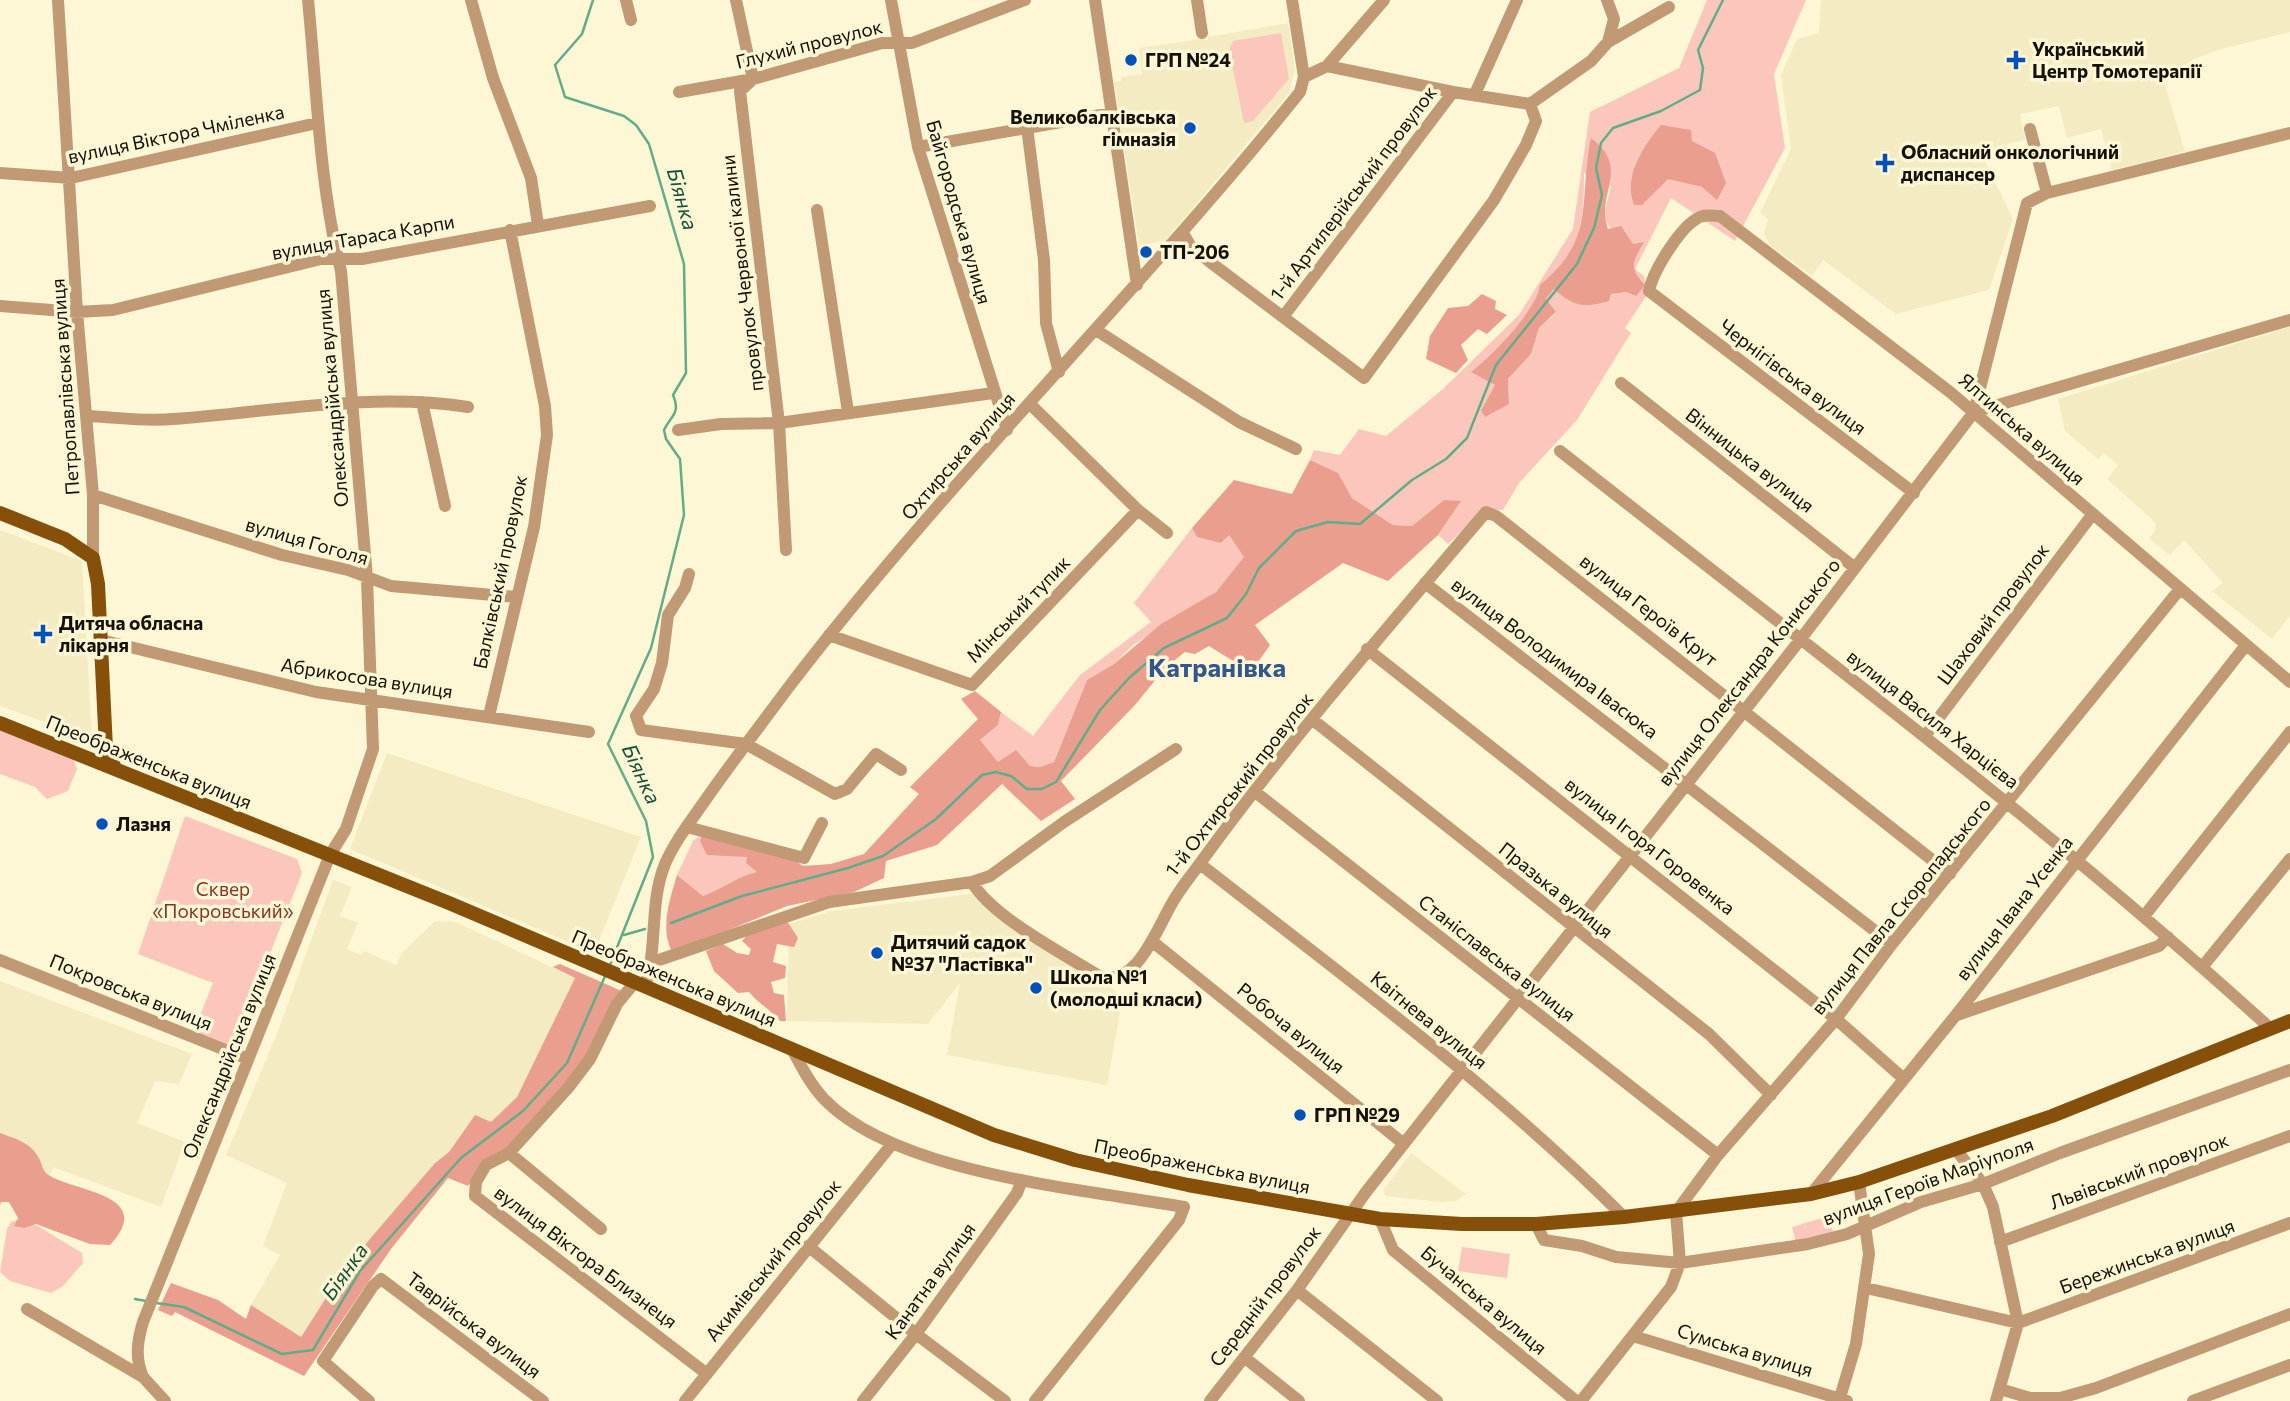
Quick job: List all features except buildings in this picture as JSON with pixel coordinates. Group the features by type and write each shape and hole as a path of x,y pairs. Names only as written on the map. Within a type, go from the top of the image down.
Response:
{"main road":[{"path":"0,513 65,538 93,558"},
{"name":"Петропавлівська вулиця","path":"93,558 98,584 106,748 115,768"},
{"name":"Преображенська вулиця","path":"0,723 330,855 994,1135 1075,1160 1349,1213"},
{"name":"вулиця Героїв Маріуполя","path":"1349,1213 1380,1219 1462,1224 1536,1224 1676,1212 1811,1194 1957,1151 2290,1021"}],"street":[{"name":"Петропавлівська вулиця","path":"58,0 71,178 77,312 93,495 93,558"},
{"name":"Олександрійська вулиця","path":"143,1377 137,1363 137,1348 143,1322 330,855 346,829 373,749 367,578 338,259 317,123 308,0"},
{"path":"471,0 493,78 531,178 538,225"},
{"path":"626,0 631,20"},
{"path":"736,0 753,79"},
{"name":"Байгородська вулиця","path":"891,0 918,147 992,393 1007,430"},
{"name":"Глухий провулок","path":"680,92 753,79 828,61 882,43 912,43 1025,0"},
{"path":"1096,0 1138,285"},
{"path":"1197,0 1202,33"},
{"path":"1292,0 1304,77 1327,66 1384,0"},
{"path":"1475,94 1517,0"},
{"path":"1607,0 1614,19 1608,42"},
{"path":"1327,66 1453,92 1530,104 1591,61 1608,42 1669,7"},
{"name":"Охтирська вулиця","path":"475,1196 477,1182 486,1165 509,1153 536,1126 590,1059 608,1020 653,962 654,923 664,867 687,827 746,744 829,635 1029,403 1183,233 1300,92 1304,77"},
{"name":"провулок Червоної калини","path":"753,79 740,91 779,423 786,550"},
{"name":"1-й Артилерійський провулок","path":"1283,317 1453,92"},
{"path":"1183,233 1210,262 1364,378 1494,200 1527,145 1536,121 1530,104"},
{"path":"918,147 1112,113"},
{"name":"вулиця Віктора Чміленка","path":"0,173 71,178 317,123"},
{"path":"1027,127 1044,260 1046,323 1059,372"},
{"path":"2030,129 2047,193"},
{"path":"1974,412 2027,203 2047,193 2290,133"},
{"name":"вулиця Тараса Карпи","path":"0,306 77,312 113,310 321,259 362,259 650,206"},
{"path":"817,210 848,412"},
{"name":"Ялтинська вулиця","path":"1649,291 1660,264 1692,222 1704,216 1720,216 1974,412 2290,682"},
{"name":"Балківський провулок","path":"489,716 534,527 547,435 545,406 510,230"},
{"name":"Чернігівська вулиця","path":"1649,291 1914,493"},
{"path":"1974,412 2290,320"},
{"path":"1096,330 1239,422 1296,449"},
{"name":"Вінницька вулиця","path":"1621,383 1855,568"},
{"path":"678,430 721,424 779,423 992,393"},
{"path":"87,416 170,420 405,399 468,407"},
{"path":"422,402 445,506"},
{"path":"1029,403 1138,510 1167,533"},
{"name":"вулиця Олександра Кониського","path":"1349,1213 1800,640 1974,412"},
{"name":"вулиця Василя Харцієва","path":"1560,451 2009,803 2145,915 2272,1029"},
{"name":"вулиця Гоголя","path":"93,495 282,555 348,570 391,586 516,597"},
{"name":"Мінський тупик","path":"829,635 972,685 1138,510"},
{"name":"1-й Охтирський провулок","path":"972,882 988,903 1032,934 1108,979 1122,977 1153,942 1171,904 1254,791 1367,649 1486,512"},
{"name":"вулиця Героїв Крут","path":"1486,512 1496,516 1744,709 1950,874"},
{"name":"Шаховий провулок","path":"1925,736 2092,515"},
{"path":"689,574 685,588 668,615 662,663 654,689 636,716 640,730 746,744 835,794 847,789 876,754 901,770"},
{"name":"вулиця Володимира Івасюка","path":"1425,583 1892,944"},
{"name":"вулиця Павла Скоропадського","path":"1676,1212 1718,1155 1836,1019 1892,944 2180,589"},
{"name":"Абрикосова вулиця","path":"101,640 316,692 589,732"},
{"name":"вулиця Івана Усенка","path":"1811,1194 1956,1015 2246,645"},
{"name":"вулиця Ігоря Горовенка","path":"1367,649 1836,1019 1904,1079"},
{"name":"Празька вулиця","path":"1313,720 1709,1034 1771,1096"},
{"path":"2145,915 2290,732"},
{"path":"653,962 829,902 972,882 990,876 1054,828 1176,748"},
{"name":"Станіславська вулиця","path":"1254,791 1718,1155"},
{"path":"687,827 804,858 822,823"},
{"path":"2203,966 2290,859"},
{"name":"Квітнева вулиця","path":"1200,864 1463,1070 1574,1167 1624,1217"},
{"path":"1956,1015 2158,946 2168,937"},
{"name":"Робоча вулиця","path":"1153,942 1404,1144"},
{"name":"Покровська вулиця","path":"0,960 248,1059"},
{"path":"792,1049 809,1081 825,1100 852,1122 892,1144 984,1172 1184,1207 1179,1220 1035,1401"},
{"name":"вулиця Героїв Маріуполя","path":"1536,1224 1544,1240 1582,1246 1616,1257 1680,1263 1808,1244 1847,1234 1921,1202 1983,1184 2060,1153 2290,1070"},
{"name":"Львівський провулок","path":"2000,1242 2290,1136"},
{"name":"Акимівський провулок","path":"685,1401 892,1144"},
{"path":"1957,1151 1983,1184 1993,1208 2018,1323 1998,1395 2060,1398 2290,1314"},
{"name":"вулиця Віктора Близнеця","path":"509,1153 601,1228"},
{"name":"Канатна вулиця","path":"863,1401 916,1334 1017,1193 1022,1180"},
{"path":"1842,1400 1856,1344 1869,1254 1859,1182"},
{"name":"вулиця Віктора Близнеця","path":"475,1196 707,1374"},
{"path":"1581,1401 1671,1287 1680,1263 1676,1212"},
{"name":"Середній провулок","path":"1210,1401 1297,1290 1349,1213"},
{"name":"Бучанська вулиця","path":"1380,1219 1393,1250 1576,1401"},
{"name":"Бережинська вулиця","path":"2018,1323 2290,1223"},
{"path":"808,1246 916,1334 1005,1401"},
{"name":"Таврійська вулиця","path":"369,1401 323,1361 373,1286 381,1279 543,1401"},
{"path":"1866,1288 2018,1323"},
{"path":"1297,1290 1437,1401"},
{"path":"27,1309 143,1377 166,1401"},
{"name":"Сумська вулиця","path":"1633,1336 1842,1400"},
{"path":"1244,1357 1299,1401"},
{"path":"2193,1401 2290,1365"}],"shaded area":[{"name":"Обласний онкологічний диспансер","path":"1821,0 2290,0 2290,32 2221,49 2194,59 2188,65 2161,72 2185,152 2112,170 2101,129 2067,138 2059,106 2020,114 2025,140 2002,145 1983,157 2013,219 1989,290 1896,314 1823,260 1812,276 1770,245 1764,234 1768,219 1760,213 1791,149 1781,75 1797,39 1819,33"},
{"name":"Великобалківська гімназія","path":"1288,23 1295,70 1289,93 1165,241 1139,245 1114,82 1121,81 1121,77 1142,74 1139,48 1208,40 1208,37"},
{"path":"1661,125 1691,130 1692,141 1715,153 1726,183 1717,200 1702,187 1668,179 1642,205 1634,205 1631,194 1633,173 1642,152"},
{"path":"1591,138 1603,149 1609,160 1611,171 1605,216 1608,229 1621,226 1633,244 1644,242 1637,254 1634,269 1645,285 1636,296 1627,292 1611,294 1609,301 1592,305 1573,303 1554,289 1546,299 1556,312 1539,328 1531,354 1508,379 1509,404 1485,417 1481,410 1495,385 1471,372 1512,332 1531,307 1540,285 1558,268 1570,251 1582,218"},
{"path":"1482,294 1496,301 1495,309 1507,315 1487,334 1478,329 1461,345 1468,360 1456,373 1426,359 1430,336 1448,308 1468,306"},
{"path":"2290,327 2290,616 2272,639 2212,591 2223,583 2184,540 2170,555 2149,539 2155,531 2155,522 2107,479 2118,465 2104,453 2098,459 2065,431 2058,399"},
{"path":"1310,460 1338,473 1352,498 1393,525 1412,526 1444,500 1461,501 1438,535 1388,581 1343,563 1255,625 1270,645 1251,672 1209,646 1195,654 1185,652 1166,667 1135,705 1061,781 1075,799 1041,821 1002,784 937,845 886,861 884,878 854,892 787,906 673,953 666,925 677,875 703,896 757,872 746,863 747,857 707,855 700,841 703,833 793,859 803,866 831,864 864,854 919,794 910,787 978,719 961,699 975,691 1001,712 998,725 980,740 998,762 1016,750 1030,766 1040,767 1054,762 1087,680 1114,664 1161,624 1216,592 1244,557 1229,535 1221,543 1197,537 1192,528 1234,480 1292,494"},
{"name":"Дитяча обласна лікарня","path":"0,530 82,561 92,739 0,706"},
{"path":"387,753 641,837 594,953 350,849"},
{"path":"333,880 352,887 340,916 358,923 347,949 361,955 364,951 396,965 402,953 435,921 456,922 575,978 517,1097 491,1123 474,1115 449,1152 435,1163 345,1268 300,1337 251,1305 280,1255 263,1246 287,1183 226,1155 278,1031"},
{"path":"971,894 1023,932 1025,941 1040,942 1123,996 1107,1085 947,1055 960,983 928,1024 787,1021 789,924 832,911"},
{"path":"787,921 798,938 794,947 777,944 773,962 786,966 785,978 771,982 774,993 784,995 786,1021 780,1021 749,992 738,993 714,971 706,951 723,944 737,953 749,955 751,949 742,941 748,934"},
{"path":"560,964 624,992 595,1042 539,1119 484,1167 468,1186 448,1178 391,1249 304,1376 175,1312 172,1316 158,1310 171,1283 218,1300 246,1319 251,1305 301,1337 345,1268 435,1163 449,1152 475,1115 491,1122 517,1097 575,978 553,967"},
{"path":"0,981 192,1054 179,1084 155,1081 137,1123 185,1142 161,1207 53,1167 47,1185 0,1143"},
{"path":"0,1133 31,1148 46,1173 105,1196 117,1204 124,1214 122,1227 110,1245 90,1244 36,1224 24,1228 14,1226 18,1218 9,1202 1,1202 0,1205"},
{"path":"1411,1153 1466,1194 1456,1201 1441,1202 1385,1196 1384,1189"}],"green space":[{"path":"1707,0 1806,0 1774,74 1785,148 1735,241 1671,198 1635,269 1644,276 1647,295 1625,328 1631,333 1577,420 1519,483 1503,510 1485,510 1448,544 1438,535 1460,502 1444,500 1412,526 1393,525 1352,498 1337,473 1310,460 1314,450 1340,455 1359,429 1386,436 1443,389 1519,315 1573,229 1590,112 1679,68","holes":["1692,141 1702,187 1668,178 1642,205","1584,173 1611,186 1606,221 1614,232 1633,244 1633,273 1627,292 1610,294 1554,289 1546,299 1556,313 1539,328 1531,354 1508,379 1509,403 1481,409 1495,385 1472,371 1502,344 1523,319 1541,285 1565,260 1572,248 1581,221"]},
{"path":"1281,33 1289,79 1253,121 1244,123 1229,50 1233,41"},
{"path":"1192,528 1197,537 1229,535 1245,557 1216,592 1133,645 1114,664 1087,680 1054,762 1040,767 998,762 980,740 998,725 1001,712 1033,736 1080,675 1151,622 1134,603"},
{"path":"0,729 73,758 77,769 68,791 47,799 35,787 0,774"},
{"name":"Сквер «Покровський»","path":"185,816 297,859 302,873 232,1049 193,1033 213,983 138,954"},
{"path":"703,833 747,857 758,872 703,896 677,875 693,841"},
{"path":"1829,1216 1833,1232 1796,1242 1792,1227"},
{"path":"20,1219 38,1226 82,1253 83,1263 63,1286 51,1293 10,1281 0,1272 7,1229 11,1222"},
{"path":"1462,1247 1510,1254 1507,1278 1458,1271"}],"waterway":[{"name":"Біянка","path":"593,0 582,34 555,65 565,97 624,116 636,125 649,144 684,264 686,373 673,395 676,410 664,430 666,439 680,459 684,515 651,648 608,744 646,821 653,857 610,965"},
{"path":"671,923 742,896 883,856 936,819 982,775 996,772 1011,776 1027,789 1042,789 1056,782 1100,710 1129,678 1164,648 1227,618 1246,594 1259,568 1296,531 1328,522 1360,524 1412,480 1446,459 1467,438 1496,365 1577,264 1594,228 1602,195 1596,168 1601,143 1613,128 1661,111 1700,90 1703,68 1698,50 1723,0"},
{"path":"624,935 645,929"},
{"name":"Біянка","path":"156,1303 184,1307 282,1354 313,1350 360,1271 461,1158 523,1111 567,1063 606,974"},
{"name":"Біянка","path":"135,1299 146,1301"}],"place":[{"name":"ГРП №24","path":"1131,60"},
{"name":"Український Центр Томотерапії","path":"2016,60"},
{"name":"Великобалківська гімназія","path":"1190,128"},
{"name":"Обласний онкологічний диспансер","path":"1885,163"},
{"name":"ТП-206","path":"1146,252"},
{"name":"Дитяча обласна лікарня","path":"43,634"},
{"name":"Лазня","path":"102,824"},
{"name":"Дитячий садок №37 \"Ластівка\"","path":"877,953"},
{"name":"Школа №1 (молодші класи)","path":"1036,988"},
{"name":"ГРП №29","path":"1300,1115"}],"district":[{"name":"Катранівка","path":"1217,668"}]}
